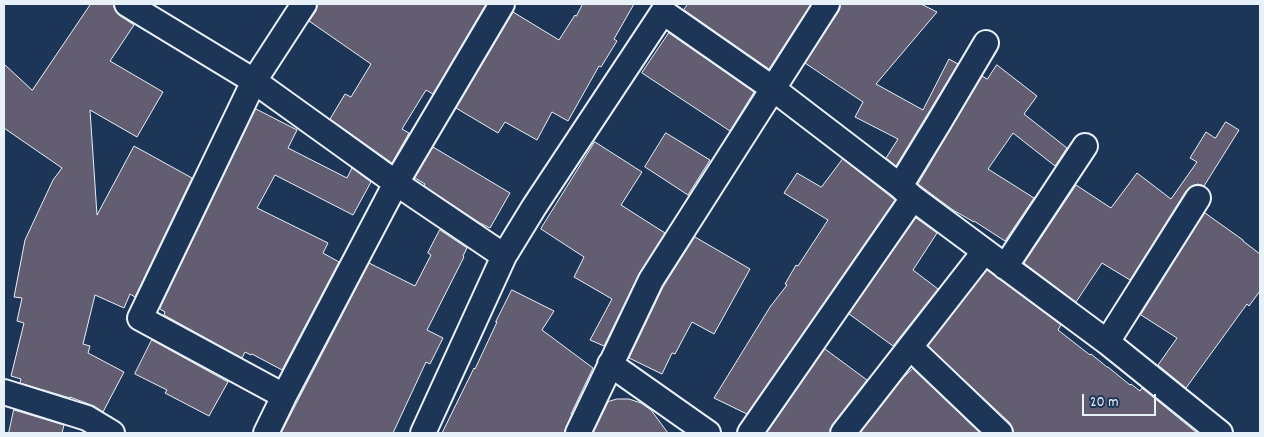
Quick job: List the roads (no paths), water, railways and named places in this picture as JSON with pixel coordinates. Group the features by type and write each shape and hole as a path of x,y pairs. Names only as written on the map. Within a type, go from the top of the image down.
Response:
{"street":[{"path":"127,4 254,81 396,183 504,256"},
{"path":"284,396 140,318 254,81 304,4"},
{"path":"266,433 396,183 502,4"},
{"path":"578,433 651,280 827,4"},
{"path":"423,433 504,256 534,207 663,12 772,88 984,252 1107,342 1220,433"},
{"path":"750,433 907,192 938,124 986,43"},
{"path":"1005,266 1085,146"},
{"path":"1107,342 1198,198"},
{"path":"844,433 984,252"},
{"path":"910,347 1000,433"},
{"path":"610,364 708,433"},
{"path":"4,392 87,418 112,433"}]}
